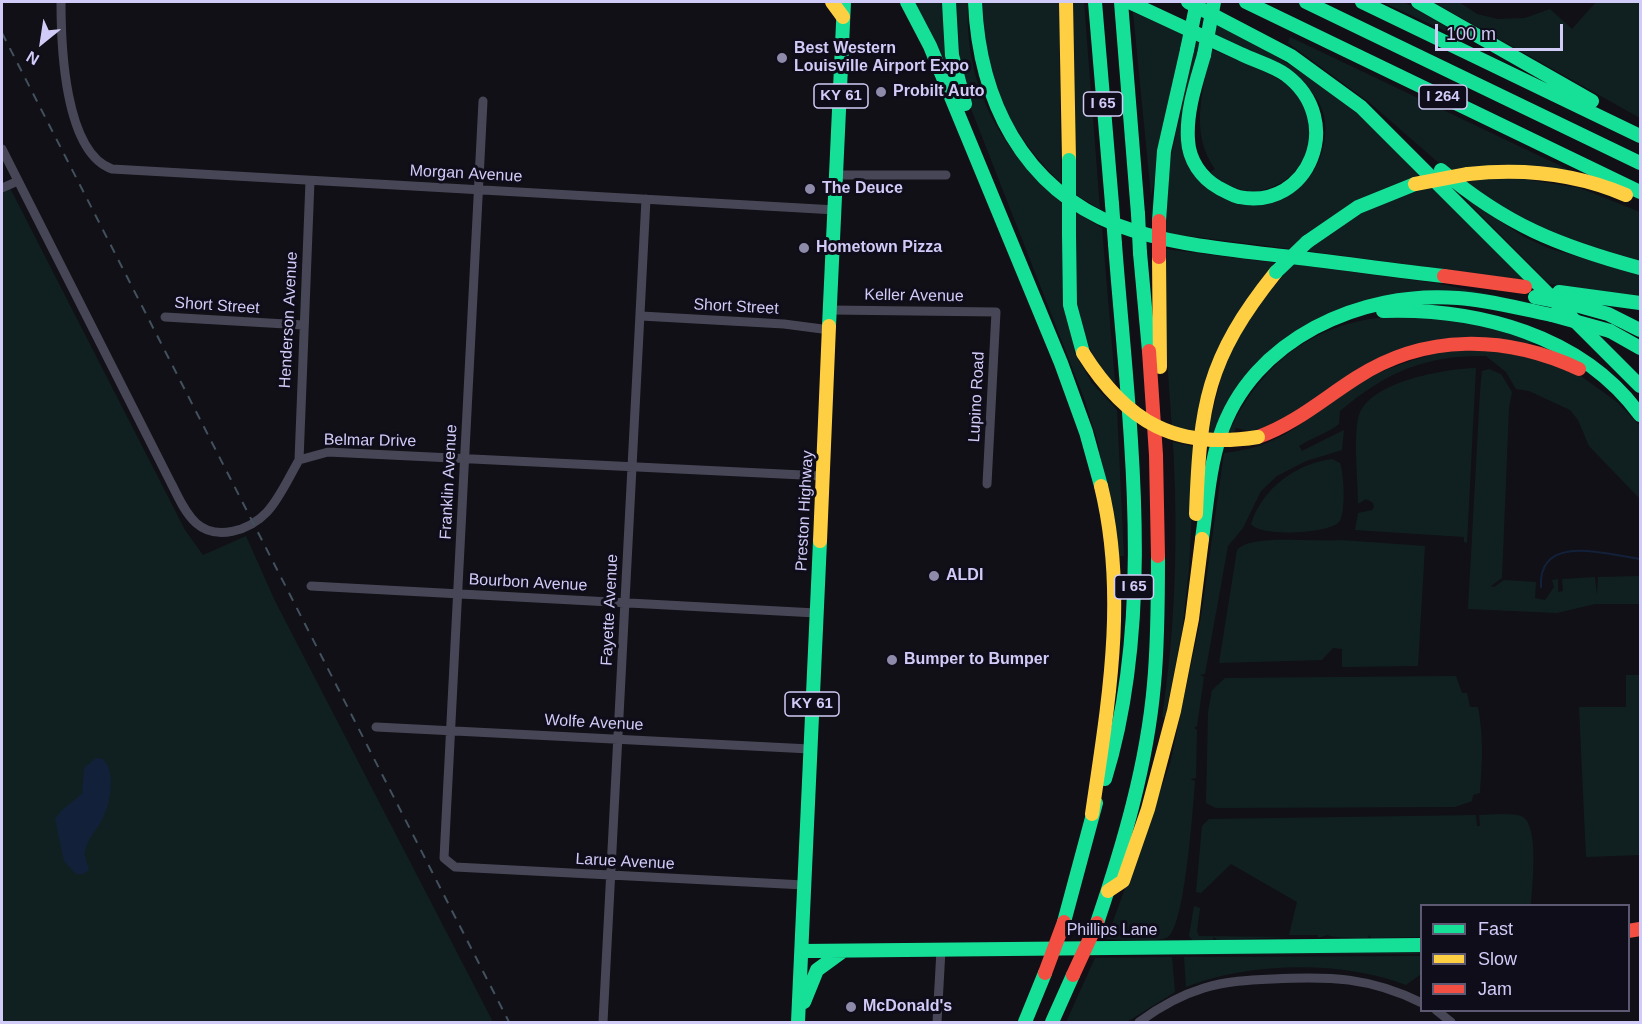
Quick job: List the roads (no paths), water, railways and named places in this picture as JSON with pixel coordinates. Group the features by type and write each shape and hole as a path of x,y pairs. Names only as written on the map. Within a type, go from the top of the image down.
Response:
{"main road":[{"path":"832,2 843,17"},
{"name":"Preston Highway","path":"798,1019 838,175 844,2"},
{"path":"907,2 930,46 1084,420 1105,498 1112,544 1116,606 1113,671 1092,814"},
{"path":"949,2 950,38 959,87 998,190 1008,233"},
{"path":"975,2 976,36 981,67 991,97 1005,126 1021,152 1042,176 1091,213 1166,240 1490,283 1608,314 1641,330"},
{"path":"1066,2 1070,305 1083,353 1113,397 1156,428 1173,435 1206,442 1258,438 1298,421 1358,377 1386,362 1422,349 1455,343 1502,344 1550,355 1593,377 1639,413"},
{"name":"I 65","path":"1052,1023 1097,923 1108,891 1137,780 1156,653 1158,515 1152,388 1121,2"},
{"path":"1129,2 1286,75 1300,87 1315,110 1318,140 1315,155 1306,170 1286,189 1259,198 1238,197 1211,183 1196,165 1189,150 1187,133 1204,55 1215,2"},
{"path":"1188,2 1250,31 1297,58 1348,95 1383,126 1602,350 1641,397"},
{"path":"1156,653 1165,638 1169,547 1160,370 1159,221 1164,150 1197,2"},
{"name":"I 264","path":"1246,2 1641,192"},
{"name":"I 264","path":"1306,2 1641,163"},
{"path":"1362,2 1641,136"},
{"path":"1418,2 1641,128"},
{"name":"I 65","path":"1025,1023 1064,922 1092,814 1110,765 1126,684 1135,561 1133,488 1095,3"},
{"path":"1383,126 1409,141 1468,195 1507,221 1550,242 1641,268"},
{"path":"1199,571 1193,556 1198,463 1212,377 1234,330 1250,303 1276,272 1307,242 1358,207 1415,184 1468,174 1508,172 1567,177 1622,192 1641,202"},
{"path":"1530,292 1559,292 1641,303"},
{"path":"1108,891 1123,881 1157,778 1180,686 1199,571 1210,480 1220,435 1234,404 1268,359 1300,334 1336,317 1386,302 1420,297 1458,298 1552,315 1610,332 1641,348"},
{"path":"1256,374 1290,346 1337,321 1378,311 1428,312 1515,328 1554,344 1595,368 1634,405 1639,413"},
{"path":"1602,350 1610,354 1641,386"},
{"name":"Phillips Lane","path":"802,951 1420,945"},
{"path":"798,1019 817,970 843,951"}],"street":[{"name":"Morgan Avenue","path":"61,2 64,75 83,136 97,161 119,170 836,210"},
{"name":"Franklin Avenue","path":"447,863 443,854 483,101"},
{"path":"2,149 171,483 195,522 207,530 221,533 253,523 272,506 299,460"},
{"path":"838,175 946,175"},
{"path":"2,188 18,180"},
{"name":"Henderson Avenue","path":"299,460 310,181"},
{"name":"Fayette Avenue","path":"603,1023 646,198"},
{"name":"Keller Avenue","path":"831,310 996,312"},
{"name":"Lupino Road","path":"987,484 996,312"},
{"name":"Short Street","path":"641,316 830,330"},
{"name":"Short Street","path":"165,317 303,325"},
{"name":"Belmar Drive","path":"299,460 328,452 341,452 823,476"},
{"name":"Bourbon Avenue","path":"311,586 816,613"},
{"name":"Wolfe Avenue","path":"376,727 810,748"},
{"name":"Larue Avenue","path":"447,863 454,867 804,885"},
{"path":"937,1023 941,950"},
{"path":"1139,1023 1182,996 1204,988 1267,979 1334,976 1397,990 1420,1002"},
{"path":"1437,1012 1451,1023"}],"water":[{"path":"96,758 103,759 107,765 110,772 111,790 101,822 86,847 85,856 89,870 83,874 76,874 64,861 55,819 62,810 82,794 84,768"}],"waterway":[{"path":"1541,587 1543,570 1551,559 1563,553 1594,552 1640,559"}],"railway":[{"path":"2,33 509,1022"}],"place":[{"name":"Best Western Louisville Airport Expo","path":"782,58"},
{"name":"Probilt Auto","path":"881,92"},
{"name":"The Deuce","path":"810,189"},
{"name":"Hometown Pizza","path":"804,248"},
{"name":"ALDI","path":"934,576"},
{"name":"Bumper to Bumper","path":"892,660"},
{"name":"McDonald's","path":"851,1007"}]}
